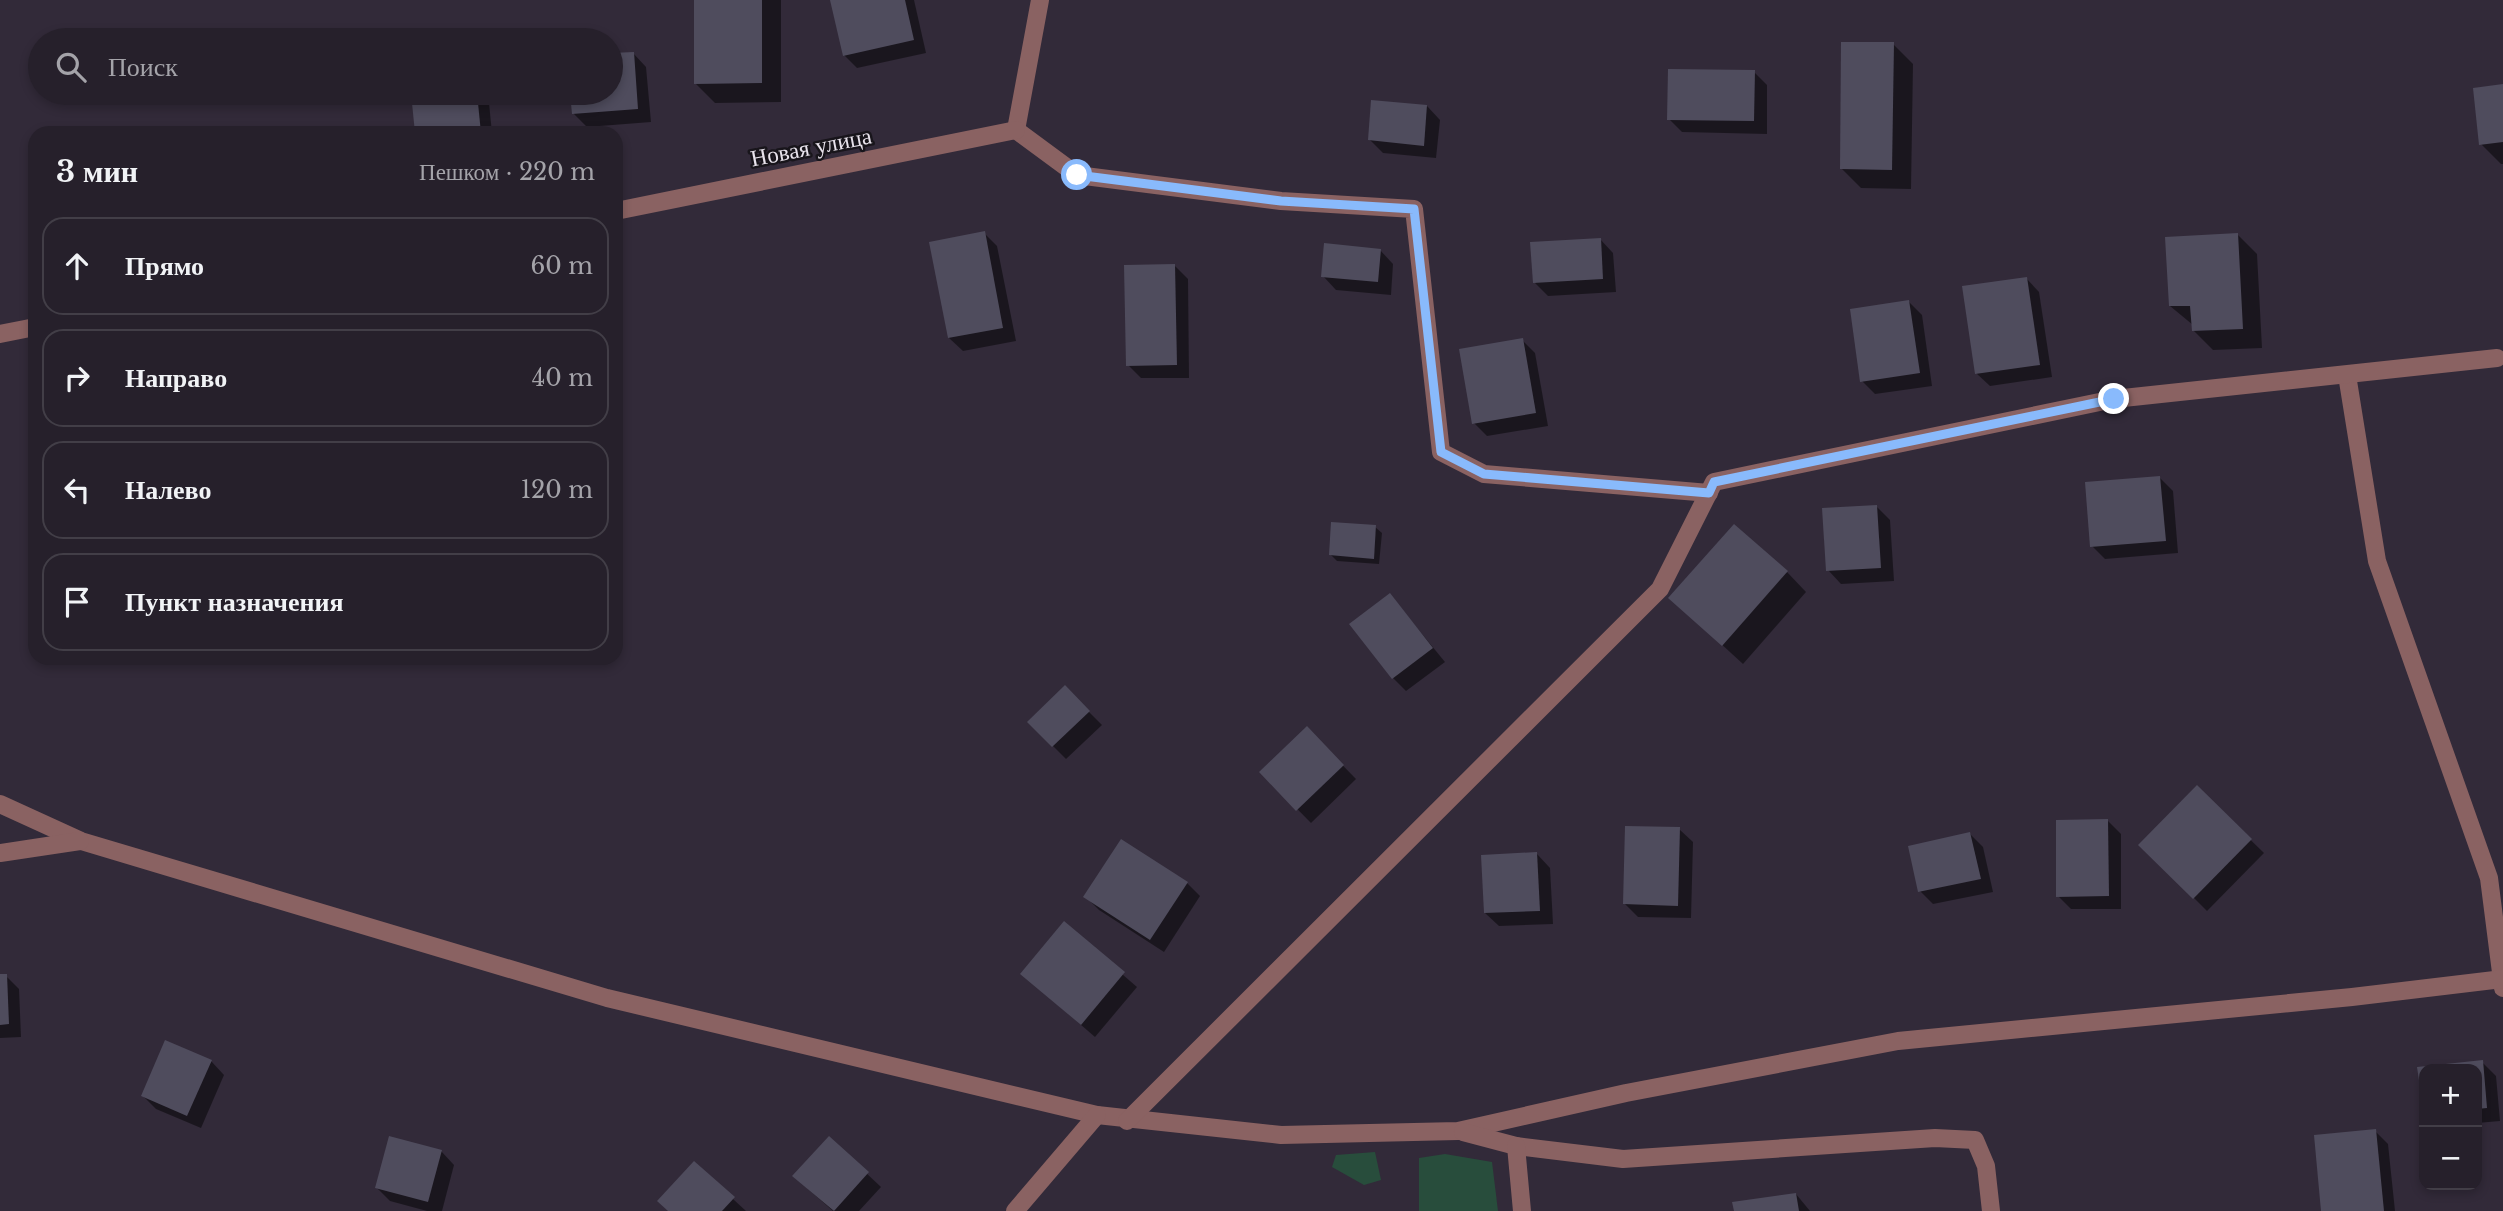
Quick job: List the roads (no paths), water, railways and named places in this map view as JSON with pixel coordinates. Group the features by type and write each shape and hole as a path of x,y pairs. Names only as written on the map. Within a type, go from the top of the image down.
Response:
{"street":[{"path":"1040,0 1016,130 1077,175 1281,201 1414,209 1441,452 1484,474 1709,493"},
{"name":"Новая улица","path":"623,210 1016,130"},
{"path":"0,334 28,328"},
{"path":"1127,1121 1660,589 1714,482 2114,399 2497,358"},
{"path":"2347,374 2377,561 2489,878 2503,988"},
{"path":"0,804 81,841 607,998 1097,1115 1127,1121 1281,1135 1458,1131 1626,1093 1898,1041 2352,997 2503,979"},
{"path":"0,853 81,841"},
{"path":"1016,1211 1097,1115"},
{"path":"1458,1131 1516,1146 1623,1159 1935,1138 1975,1140 1986,1166 1991,1211"},
{"path":"1516,1146 1522,1211"}]}
